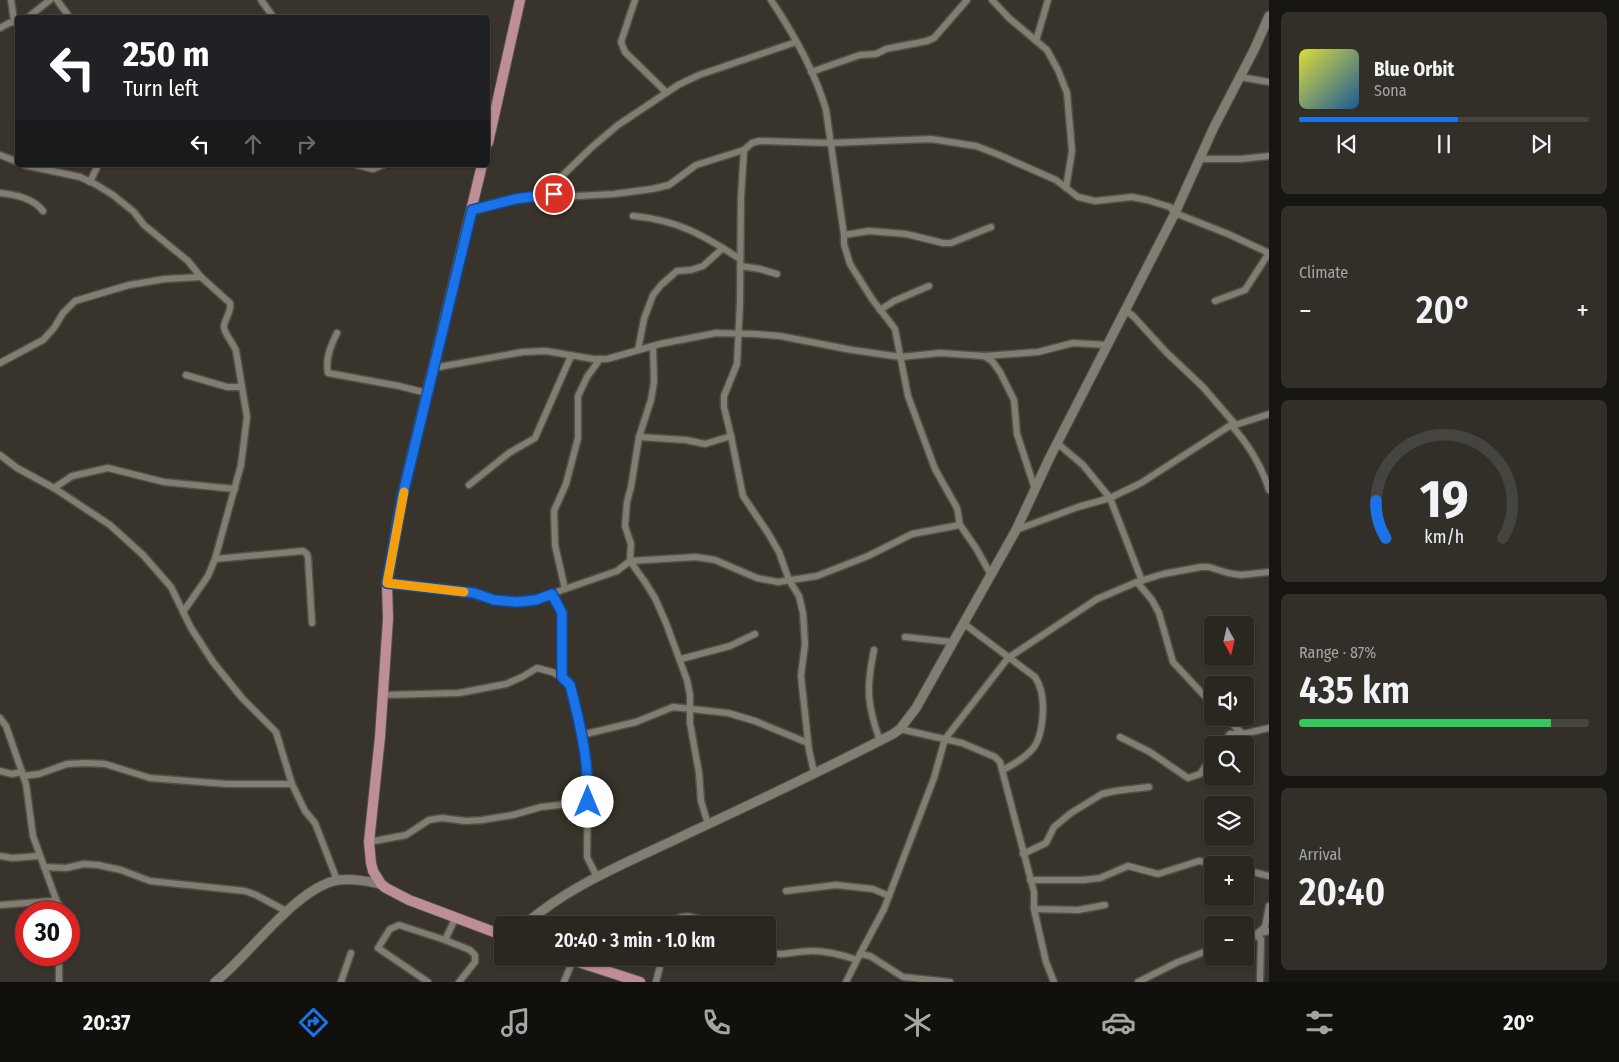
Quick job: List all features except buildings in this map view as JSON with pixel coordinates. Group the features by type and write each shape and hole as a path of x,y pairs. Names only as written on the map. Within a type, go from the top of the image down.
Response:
{"main road":[{"path":"490,134 520,0"},
{"path":"480,167 472,210 402,498 387,583 388,620 383,695 369,842 371,863 381,884 409,900 494,932"},
{"path":"591,966 640,982"}],"street":[{"path":"11,0 15,17"},
{"path":"31,15 50,0"},
{"path":"57,0 68,15"},
{"path":"260,0 272,15"},
{"path":"635,0 620,42 625,52 666,92"},
{"path":"771,0 789,27 822,94 826,110 844,244 850,264 859,281 895,329 908,396 935,469 957,508 960,525 991,574"},
{"path":"811,72 860,55 876,54 886,49 934,38 967,0"},
{"path":"992,0 1004,14 1047,50 1058,70 1067,93 1072,151 1066,188"},
{"path":"1036,41 1048,0"},
{"path":"536,916 597,877 880,741 900,728 916,708 1016,530 1057,443 1175,213 1199,159 1269,16"},
{"path":"0,28 15,21"},
{"path":"554,194 561,177 592,147 618,125 666,92 699,75 796,42"},
{"path":"1240,77 1269,82"},
{"path":"472,210 515,199 554,194 578,196 614,194 669,185 696,165 744,150 752,143 759,141 830,143 931,139 976,146 1056,180 1078,198 1088,200 1132,197 1170,207 1175,213 1269,253 1245,290 1215,302"},
{"path":"744,150 741,197 740,302 736,364 724,396 724,407 743,496 779,552 789,580 799,596 803,612 805,644 801,675 808,744 814,772"},
{"path":"0,155 15,161"},
{"path":"1199,159 1241,159 1269,156"},
{"path":"90,182 97,167"},
{"path":"365,167 373,169 378,167"},
{"path":"52,168 80,177 113,195 134,212 144,226 188,260 202,277 230,303 231,307 224,330 236,351 247,417 241,465 215,559 208,576 184,612"},
{"path":"0,193 36,202 43,211"},
{"path":"634,216 661,219 677,224 696,232 723,248 740,262 777,274"},
{"path":"844,235 869,230 906,234 942,243 951,243 991,227"},
{"path":"638,350 644,319 653,295 661,285 677,272 703,266 723,248"},
{"path":"0,363 43,340 54,328 63,313 75,301 156,280 202,277"},
{"path":"880,310 894,301 929,286"},
{"path":"1125,310 1134,316 1166,352 1203,387 1233,424 1258,465 1269,490"},
{"path":"336,333 328,358 328,373 427,393"},
{"path":"433,368 523,352 546,351 572,356 607,359 653,346 716,334 780,336 901,357 940,353 984,356 1038,352 1072,343 1107,345"},
{"path":"653,346 654,382 652,400 639,437 627,502 625,526 631,544 630,561 655,598 688,680 691,709 690,723 699,773 701,801 708,824"},
{"path":"469,486 509,453 535,438 572,356"},
{"path":"984,356 992,361 1000,372 1014,400 1018,434 1035,489"},
{"path":"565,589 554,545 554,511 566,484 578,438 578,396 587,377 600,359"},
{"path":"186,375 227,387 242,387"},
{"path":"1016,530 1078,507 1110,498 1141,483 1172,464 1205,440 1233,424 1269,414"},
{"path":"639,437 686,440 705,444 731,436"},
{"path":"1057,443 1083,466 1110,498 1139,581 1159,613 1173,662 1204,695"},
{"path":"0,456 17,468 54,488 110,525 143,555 171,587 200,643 242,698 276,732 292,784 305,811 315,822 338,880"},
{"path":"54,488 72,476 108,468 164,482 235,489"},
{"path":"387,583 474,593 494,600 517,602 536,600 617,571 630,561 696,557 727,564 757,578 778,582 817,576 868,556 912,534 960,525"},
{"path":"215,559 303,551 307,554 308,558 312,622"},
{"path":"846,982 884,909 934,778 945,739 1008,658 1097,599 1139,581 1163,574 1201,567 1209,567 1241,575 1269,572"},
{"path":"552,594 562,613 562,677"},
{"path":"963,622 1038,682 1043,702 1039,742 1018,762 1003,770"},
{"path":"681,660 730,646 755,634"},
{"path":"905,637 952,642"},
{"path":"874,650 868,690 871,718 880,741"},
{"path":"383,695 459,693 506,684 537,668 562,677 570,685 585,750 588,774 587,857 597,877"},
{"path":"581,735 636,722 673,707 728,713 755,721 808,744"},
{"path":"0,718 9,734 23,774 33,836 57,901"},
{"path":"1234,726 1243,734"},
{"path":"900,728 962,743 995,757 1000,762 1007,795 1034,892 1034,909 1046,962 1054,982"},
{"path":"1229,736 1230,734 1243,734 1269,728"},
{"path":"1120,737 1150,752 1188,778 1200,774 1204,768"},
{"path":"0,771 12,774 39,774 67,764 86,763 105,764 150,778 227,784 292,784"},
{"path":"1023,854 1046,843 1054,827 1071,813 1102,794 1115,790 1149,787"},
{"path":"369,842 406,835 429,820 442,818 466,822 541,807 588,802"},
{"path":"0,856 12,858 40,856"},
{"path":"1030,880 1100,878 1128,866 1158,874 1199,861 1204,862"},
{"path":"44,867 66,868 84,864 98,865 121,870 150,881 245,891 288,912"},
{"path":"1254,872 1269,876"},
{"path":"215,982 228,972 310,892 338,880 363,880 381,884"},
{"path":"786,892 836,885 872,889 889,896"},
{"path":"0,905 15,904"},
{"path":"1034,909 1078,910 1106,905"},
{"path":"1255,935 1265,927 1269,906"},
{"path":"445,940 455,919"},
{"path":"428,982 378,948 390,929 399,925 470,950 475,955 475,962 459,982"},
{"path":"1255,935 1269,931"},
{"path":"1255,935 1261,939 1260,982"},
{"path":"776,955 812,951 859,957 870,956 903,977 950,982"},
{"path":"1138,982 1178,962 1204,952"},
{"path":"341,982 351,953"},
{"path":"59,966 59,982"},
{"path":"564,982 568,966"},
{"path":"656,982 660,966"}],"slow traffic":[{"path":"404,492 387,583 464,592"}],"route":[{"path":"554,194 542,194 515,199 472,210 402,498 396,527 392,564 387,583 474,593 494,600 517,602 536,600 552,594 562,613 562,677 570,685 585,750 588,774 588,802"}]}
